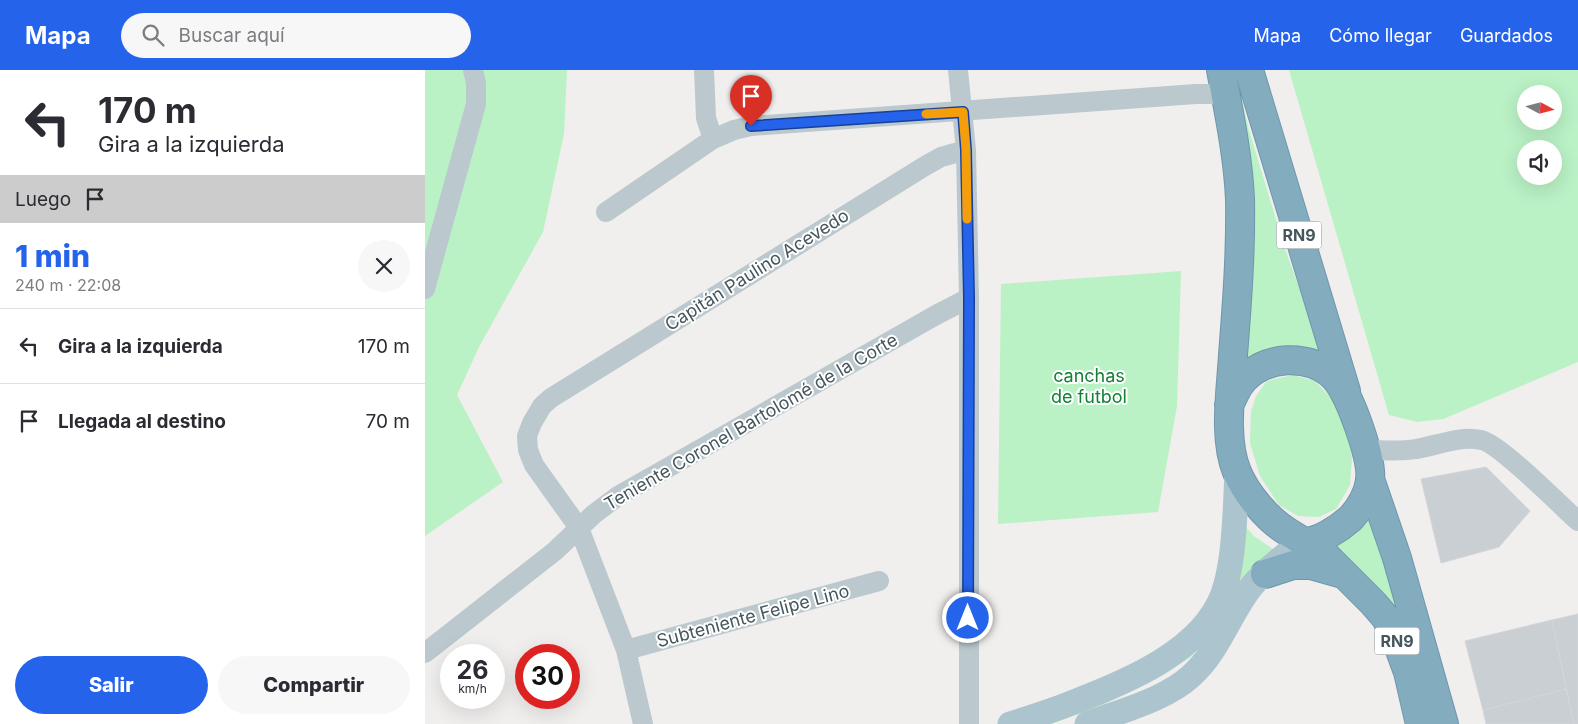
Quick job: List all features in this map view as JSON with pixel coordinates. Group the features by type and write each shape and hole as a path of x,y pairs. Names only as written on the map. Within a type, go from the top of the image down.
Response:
{"highway":[{"name":"RN9","path":"1249,70 1349,400 1366,450 1370,479 1397,558 1444,724"},
{"name":"RN9","path":"1223,82 1237,166 1239,198 1239,251 1229,405 1231,445 1237,472 1254,501 1268,518 1282,529 1307,541 1373,602 1386,618 1408,672 1420,724"},
{"name":"RN9","path":"1229,405 1242,382 1256,369 1271,362 1287,359 1317,366 1334,378 1349,400"},
{"name":"RN9","path":"1307,541 1323,537 1350,518 1361,505 1370,479"},
{"path":"1265,574 1293,565 1311,566 1344,574"}],"main road":[{"path":"1010,724 1083,698 1138,674 1191,639 1209,620 1220,603 1228,578 1234,528 1237,472"},
{"path":"1087,724 1157,697 1177,687 1191,676 1205,662 1218,643 1252,586 1289,552 1307,541"}],"street":[{"path":"425,289 476,104 476,83 473,70"},
{"path":"704,70 706,118 713,139"},
{"path":"958,70 966,150 969,298 969,724"},
{"path":"606,212 713,139 734,130 751,126 1196,94 1223,82"},
{"name":"Capitán Paulino Acevedo","path":"643,724 626,650 579,528 534,465 528,450 527,436 532,423 542,406 551,398 925,166 941,157 966,150"},
{"name":"Teniente Coronel Bartolomé de la Corte","path":"425,653 555,551 579,528 618,496 969,298"},
{"path":"1366,450 1413,449 1460,440 1480,439 1491,443 1578,521"},
{"name":"Subteniente Felipe Lino","path":"626,650 879,581"}],"green space":[{"path":"425,70 567,70 564,134 543,232 479,347 457,395 503,482 425,536"},
{"path":"1235,70 1249,130 1284,246 1326,362 1242,364"},
{"path":"1289,70 1578,70 1578,362 1443,419 1417,422 1389,415"},
{"name":"canchas de futbol","path":"1181,271 1177,406 1158,512 998,524 1001,284"},
{"path":"1293,375 1315,381 1334,401 1346,429 1352,458 1350,485 1336,509 1319,517 1298,516 1279,505 1260,476 1250,443 1251,411 1256,396 1267,381"},
{"path":"1367,510 1406,631 1413,674 1327,555 1352,533"},
{"path":"1239,520 1255,537 1279,553 1192,656 1162,676 1103,705 1051,724 1039,724 1193,649"}],"building":[{"path":"1486,467 1530,511 1499,547 1441,563 1421,479"},
{"path":"1578,614 1578,724 1574,724 1552,620"},
{"path":"1552,620 1566,689 1483,710 1465,641"},
{"path":"1566,689 1574,724 1486,724 1483,710"}],"slow traffic":[{"path":"926,114 963,112 966,150 967,219"}],"route":[{"path":"751,126 963,112 966,150 969,298 968,618"}]}
